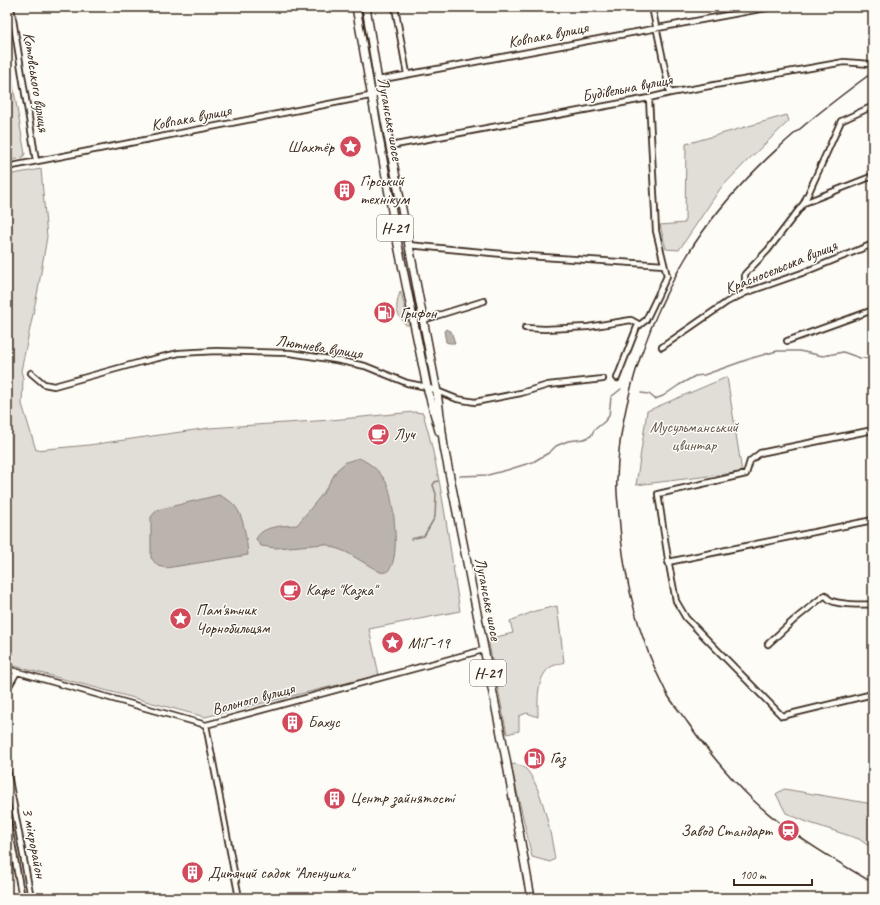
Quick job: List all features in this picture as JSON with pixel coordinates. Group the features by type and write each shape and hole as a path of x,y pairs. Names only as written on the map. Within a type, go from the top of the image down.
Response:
{"main road":[{"name":"Луганське шосе","path":"356,7 398,245 427,387 444,447"},
{"name":"Луганське шосе","path":"366,7 380,94 437,392 444,447 532,898"}],"street":[{"name":"Котовського вулиця","path":"11,7 36,161"},
{"path":"395,7 407,74"},
{"path":"652,7 670,93"},
{"name":"Ковпака вулиця","path":"378,80 771,7"},
{"name":"Будівельна вулиця","path":"390,146 844,62 870,64"},
{"name":"Ковпака вулиця","path":"7,167 380,94"},
{"path":"617,378 637,327 646,320 667,276 656,231 648,98"},
{"path":"745,293 745,274 768,250 804,203 841,121 873,106"},
{"path":"804,203 873,176"},
{"name":"Красносельська вулиця","path":"662,347 727,302 745,293 802,273 873,244"},
{"path":"408,245 513,255 664,265"},
{"path":"423,320 484,301"},
{"path":"787,341 873,310"},
{"path":"525,328 545,329 588,327 631,320 640,325"},
{"name":"Лютнева вулиця","path":"31,373 44,384 54,386 179,353 216,351 290,352 365,366 407,383 427,387 457,399 474,402 521,393 548,385 603,379"},
{"path":"873,430 760,453 750,461 746,474 658,494 668,562 676,601 686,618 782,716 873,694"},
{"path":"668,562 873,520"},
{"path":"768,644 794,620 825,595 831,601 841,603 864,605 873,604"},
{"name":"Вольного вулиця","path":"7,669 206,725 483,650"},
{"path":"7,686 10,684 17,672"},
{"path":"206,725 239,898"},
{"name":"3 мікрорайон","path":"7,769 31,898"},
{"name":"3 мікрорайон","path":"7,816 22,898"}],"green space":[{"path":"7,51 25,154 22,158 7,161"},
{"path":"787,115 789,121 720,189 679,250 666,249 660,225 685,223 686,144"},
{"path":"41,169 47,237 38,290 21,371 23,378 22,404 36,450 89,445 209,428 331,420 414,412 423,413 430,437 440,486 460,611 369,629 379,675 205,717 7,664 7,175"},
{"path":"400,292 409,325 406,325 402,321 397,310 397,302"},
{"name":"Мусульманський цвинтар","path":"727,377 742,472 636,485 647,411"},
{"path":"557,606 564,662 549,668 542,678 539,691 538,717 527,713 519,716 519,731 507,734 488,639 513,633 510,621 535,611"},
{"path":"514,764 525,768 531,776 541,798 555,859 550,862 532,857 511,765"},
{"path":"784,789 873,804 873,849 859,839 807,822 786,813 776,794"}],"shaded area":[{"path":"446,329 451,331 455,343 446,342 444,331"},
{"path":"359,458 380,473 388,486 394,521 395,551 388,571 380,572 346,552 325,544 276,548 261,546 256,539 259,534 274,527 297,525 324,492 337,470 346,462"},
{"path":"219,495 232,503 241,516 248,555 166,568 158,566 151,558 151,517 157,510"}],"waterway":[{"path":"641,393 649,394 655,399 663,396 695,376 704,375 777,351 799,351 823,356 843,352 860,358 873,359"},
{"path":"460,476 488,475 507,470 533,462 550,452 556,446 568,441 584,439 591,436 594,430 609,416 611,397 621,389"},
{"path":"411,539 424,536 435,517 436,494 433,485 438,481"}],"railway":[{"path":"873,72 824,109 754,171 713,218 695,243 679,269 652,326 631,387 619,450 617,488 621,538 628,584 640,629 657,673 669,698 718,763 766,812 795,834 873,883"}],"place":[{"name":"Шахтёр","path":"350,147"},
{"name":"Гірський технікум","path":"345,190"},
{"name":"Грифон","path":"385,313"},
{"name":"Луч","path":"379,434"},
{"name":"Кафе \"Казка\"","path":"290,590"},
{"name":"Пам'ятник Чорнобильцям","path":"180,619"},
{"name":"МіГ-19","path":"393,643"},
{"name":"Бахус","path":"293,722"},
{"name":"Газ","path":"534,758"},
{"name":"Центр зайнятості","path":"334,798"},
{"name":"Завод Стандарт","path":"788,831"},
{"name":"Дитячий садок \"Аленушка\"","path":"193,873"}]}
